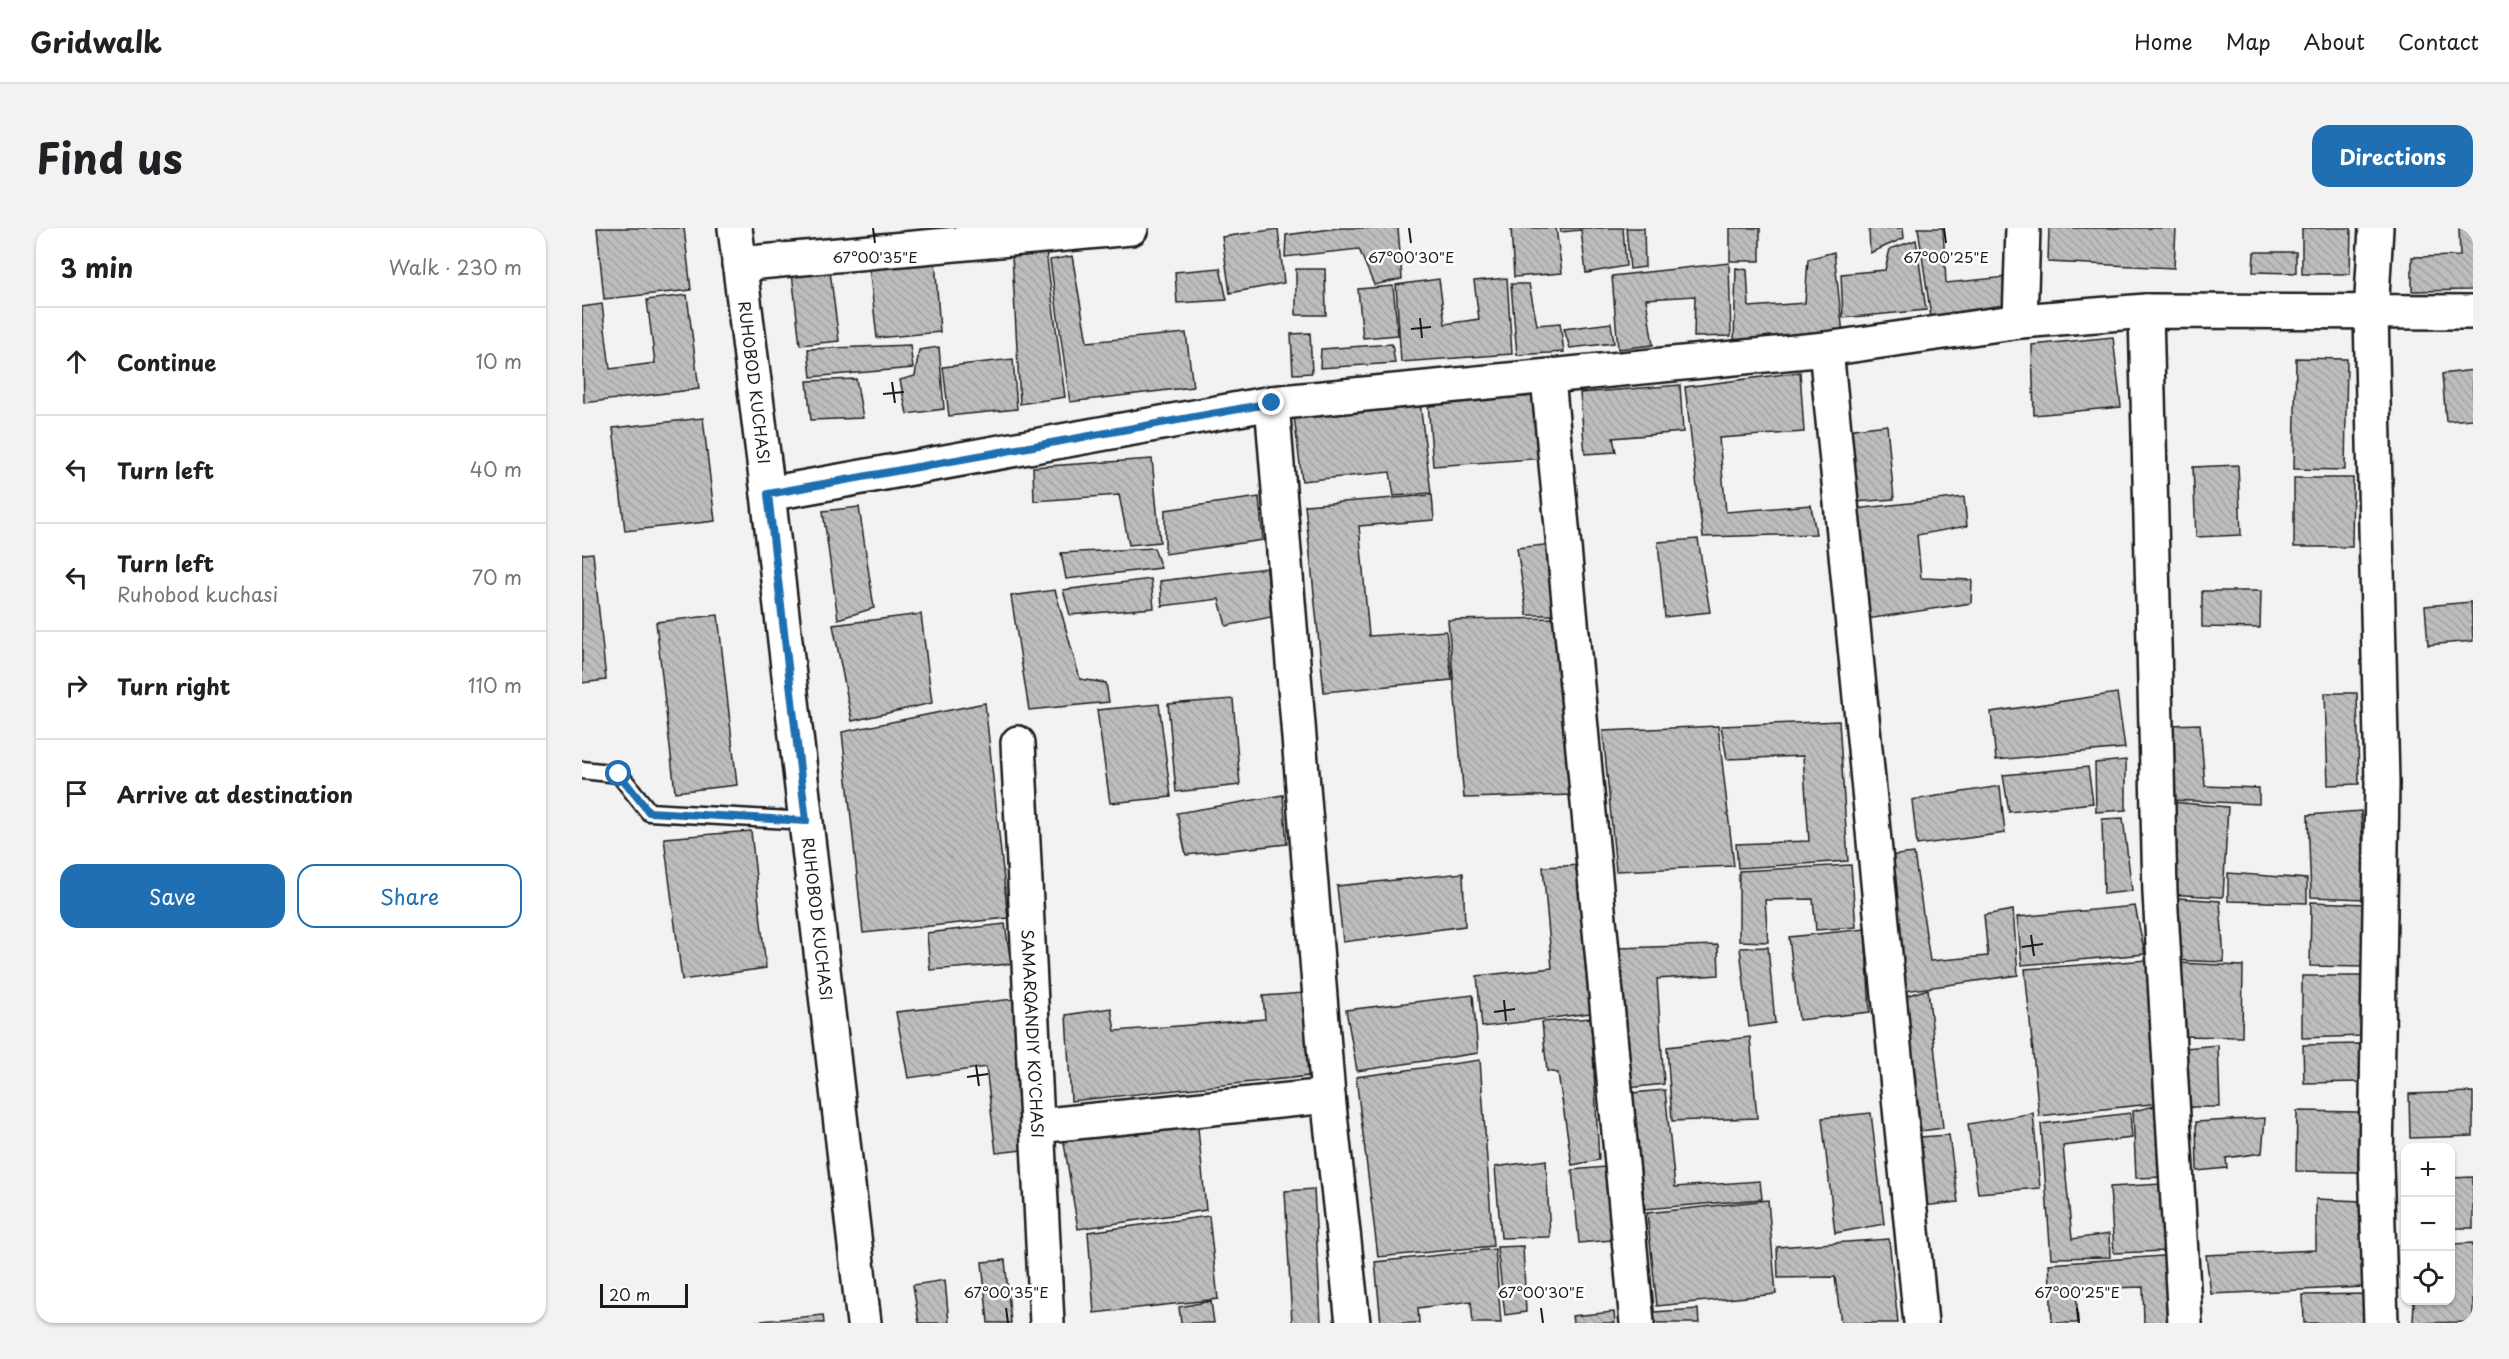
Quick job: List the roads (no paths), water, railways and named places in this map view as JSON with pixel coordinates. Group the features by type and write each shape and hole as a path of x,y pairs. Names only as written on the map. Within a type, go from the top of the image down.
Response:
{"street":[{"name":"RUHOBOD KUCHASI","path":"735,228 864,1323"},
{"path":"739,264 1131,228"},
{"path":"2020,321 2023,228"},
{"path":"2376,228 2371,314 2382,783 2376,1163 2381,1323"},
{"path":"2146,312 2160,893 2186,1323"},
{"path":"768,494 1272,403 1548,378 1826,349 2020,321 2146,312 2371,314 2473,312"},
{"path":"1826,349 1921,1323"},
{"path":"1548,378 1636,1323"},
{"path":"1272,403 1328,1096 1353,1323"},
{"name":"SAMARQANDIY KO'CHASI","path":"1018,743 1047,1323"},
{"path":"1037,1126 1328,1096"}],"lane":[{"path":"582,770 619,774 649,812 806,821"}]}
